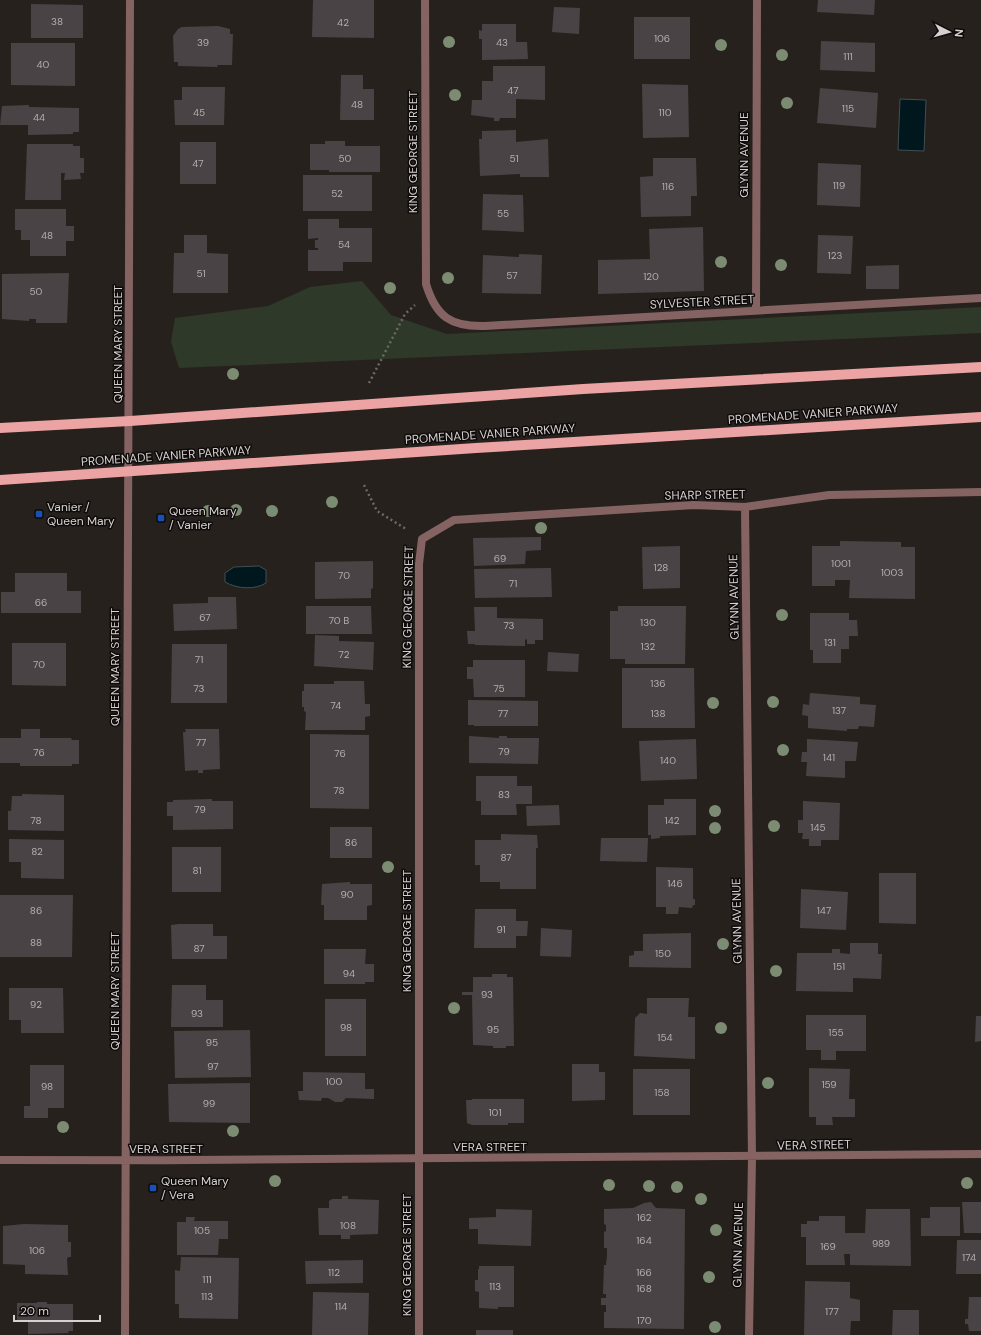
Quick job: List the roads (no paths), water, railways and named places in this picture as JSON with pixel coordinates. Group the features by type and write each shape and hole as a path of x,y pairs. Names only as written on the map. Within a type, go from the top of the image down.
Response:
{"main road":[{"path":"0,428 130,421 575,389 981,367"},
{"name":"PROMENADE VANIER PARKWAY","path":"0,480 476,448 981,417"}],"street":[{"name":"QUEEN MARY STREET","path":"126,1335 128,472 130,421 130,0"},
{"name":"KING GEORGE STREET","path":"425,0 426,284 433,304"},
{"name":"GLYNN AVENUE","path":"756,310 757,0"},
{"name":"SYLVESTER STREET","path":"433,304 438,312 448,319 460,325 473,326 981,298"},
{"name":"SHARP STREET","path":"432,534 454,520 694,505 745,507 829,495 981,492"},
{"name":"GLYNN AVENUE","path":"745,507 752,1158 749,1335"},
{"name":"KING GEORGE STREET","path":"419,1335 419,564 422,538 432,534"},
{"name":"VERA STREET","path":"0,1160 127,1162 752,1158 981,1154"}],"water":[{"path":"900,99 926,100 924,151 898,150"},
{"path":"259,566 266,570 266,583 262,585 246,588 225,582 225,573 234,567"}],"place":[{"name":"Vanier / Queen Mary","path":"39,514"},
{"name":"Queen Mary / Vanier","path":"161,518"},
{"name":"Queen Mary / Vera","path":"153,1188"}]}
